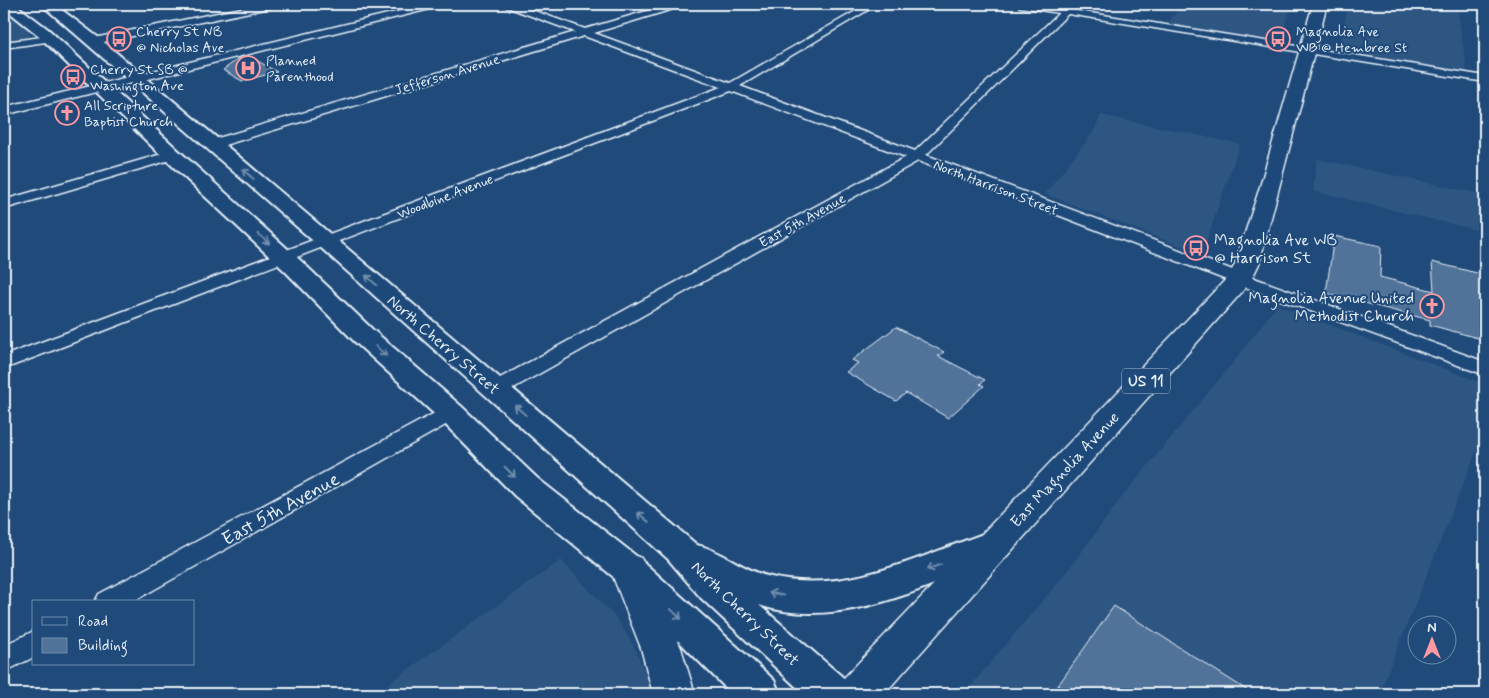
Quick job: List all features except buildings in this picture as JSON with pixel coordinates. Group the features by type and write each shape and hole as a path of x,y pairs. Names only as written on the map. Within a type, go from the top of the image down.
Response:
{"main road":[{"path":"7,4 31,21 284,258 364,336 451,413 526,487 628,569 760,694"},
{"name":"North Cherry Street","path":"46,4 94,41 328,241 680,549 714,587 832,694"},
{"name":"East Magnolia Avenue","path":"857,694 1240,279 1250,255 1320,4"},
{"path":"680,549 733,578 770,593 803,598 831,597 897,581 996,544"},
{"path":"628,569 659,645 673,684 674,694"}],"street":[{"path":"94,41 274,4"},
{"path":"4,110 439,4"},
{"name":"North Harrison Street","path":"507,4 587,32 1240,279 1485,369"},
{"name":"Jefferson Avenue","path":"213,144 680,4"},
{"name":"Woodbine Avenue","path":"4,363 730,87 874,4"},
{"path":"1020,4 1068,7 1485,80"},
{"name":"East 5th Avenue","path":"496,389 917,156 1068,7"},
{"path":"4,45 50,39"},
{"path":"4,206 172,155"},
{"name":"East 5th Avenue","path":"112,600 451,413"},
{"path":"4,659 32,644"}],"shaded area":[{"path":"1183,4 1292,4 1280,41 1166,25"},
{"path":"1348,4 1457,4 1467,72 1339,51"},
{"path":"11,16 24,26 30,35 28,39 18,41 24,46 4,49 4,17"},
{"path":"1101,115 1240,144 1204,248 1198,250 1183,247 1045,194 1094,131"},
{"path":"1317,159 1485,195 1485,232 1313,191"},
{"path":"1277,305 1485,384 1485,430 1410,616 1406,616 1406,627 1379,694 964,694 1065,574 1122,497 1235,360"},
{"path":"561,560 617,619 636,650 653,694 374,694"}],"place":[{"name":"Cherry St NB @ Nicholas Ave","path":"119,39"},
{"name":"Magnolia Ave WB @ Hembree St","path":"1278,39"},
{"name":"Planned Parenthood","path":"248,68"},
{"name":"Cherry St SB @ Washington Ave","path":"73,77"},
{"name":"All Scripture Baptist Church","path":"67,113"},
{"name":"Magnolia Ave WB @ Harrison St","path":"1196,248"},
{"name":"Magnolia Avenue United Methodist Church","path":"1432,306"}]}
